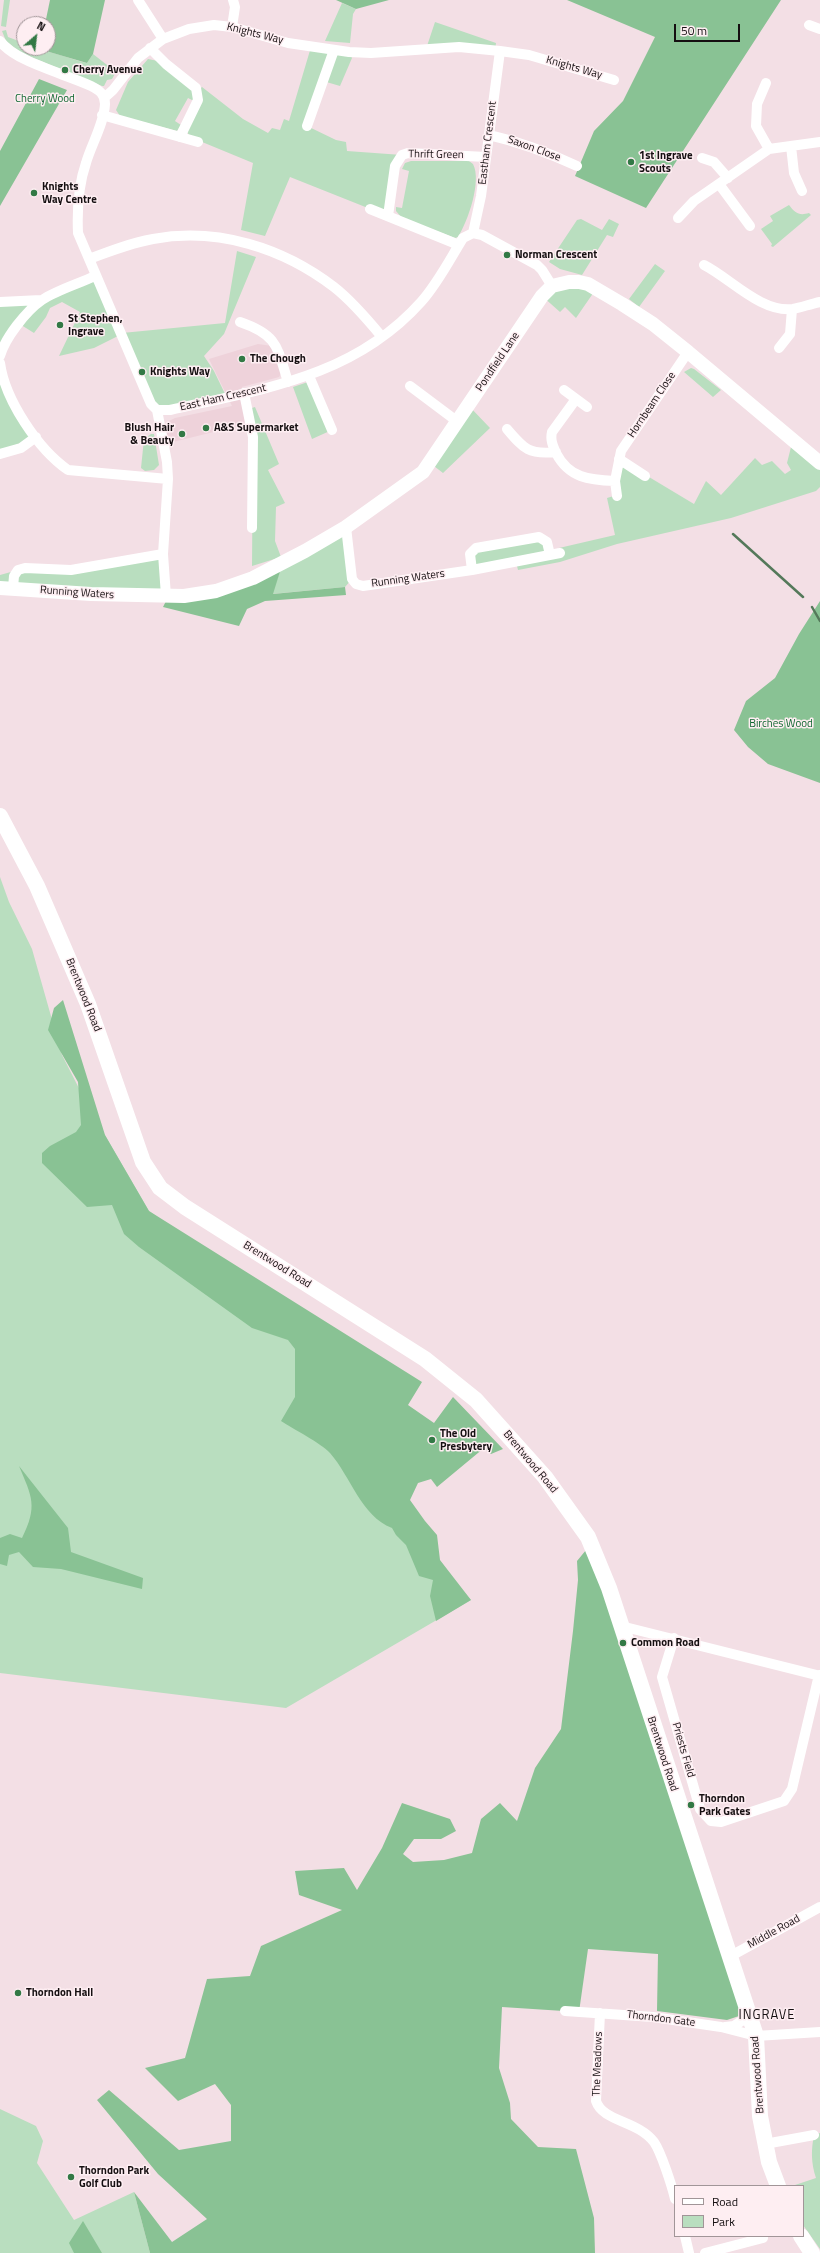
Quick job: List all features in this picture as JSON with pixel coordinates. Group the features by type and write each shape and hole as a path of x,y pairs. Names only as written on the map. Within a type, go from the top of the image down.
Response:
{"main road":[{"name":"Brentwood Road","path":"0,816 43,900 88,1004 143,1162 160,1188 185,1207 425,1359 476,1400 545,1477 588,1537 609,1588 729,1958 756,2036 760,2116 765,2144 778,2185"},
{"path":"802,2237 812,2253"}],"street":[{"path":"138,0 163,39"},
{"path":"232,27 235,7 233,0"},
{"path":"809,25 820,29"},
{"name":"Knights Way","path":"104,98 150,48 163,39 202,26 232,27 288,43 334,50 372,53 459,47 500,51 529,55 614,80"},
{"path":"2,48 91,86 101,92 104,98 102,115 85,165 77,209 78,233 150,404 158,410 165,444 168,479 163,554 166,596"},
{"path":"150,48 166,64 196,88 198,100 180,137"},
{"path":"307,126 334,50"},
{"name":"Eastham Crescent","path":"473,234 482,196 500,51"},
{"path":"766,83 757,104 756,126 769,148"},
{"path":"102,115 198,142"},
{"name":"Saxon Close","path":"489,135 512,140 577,166"},
{"path":"678,218 694,202 769,148 820,142"},
{"path":"791,146 794,173 802,191"},
{"name":"Thrift Green","path":"388,216 395,166 402,155 408,153 486,157"},
{"path":"702,158 714,162 728,178"},
{"path":"718,184 750,226"},
{"path":"370,209 459,245"},
{"path":"473,234 482,235 537,265 552,286 569,282 588,284 653,324 820,463"},
{"name":"East Ham Crescent","path":"158,410 170,410 288,382 309,376 356,355 382,337 422,301 463,238 473,234"},
{"path":"89,258 131,244 170,237 210,237 239,240 284,256 310,270 335,288 382,337"},
{"path":"704,265 716,271 737,288 772,306 792,309 820,302"},
{"path":"1,349 18,323 41,300 95,276"},
{"name":"Pondfield Lane","path":"166,596 216,590 253,578 346,527 424,472 542,296 552,286"},
{"path":"0,302 41,300"},
{"path":"779,348 790,334 792,309"},
{"path":"240,322 258,328 268,335 275,343 288,382"},
{"name":"Hornbeam Close","path":"617,496 615,481 619,459 625,444 688,352"},
{"path":"0,363 8,394 36,437 57,462 68,470 168,479"},
{"path":"309,376 332,430"},
{"path":"410,386 458,422"},
{"path":"564,390 587,407"},
{"path":"244,393 253,437 252,528"},
{"path":"576,399 552,432 551,438 556,452 568,470 576,475 590,479 615,481"},
{"path":"507,429 521,446 530,452 541,454 556,452"},
{"path":"0,454 21,448 36,437"},
{"path":"619,459 645,476"},
{"name":"Running Waters","path":"346,527 352,583 363,586 472,570 555,554 547,542 539,537 476,548 470,554 472,570"},
{"name":"Running Waters","path":"163,554 71,570 25,568 18,570 6,588 91,594 166,596"},
{"path":"621,1626 820,1675"},
{"name":"Priests Field","path":"674,1638 662,1677 700,1809 711,1821 721,1822 784,1801 792,1789 820,1675"},
{"name":"Middle Road","path":"729,1958 820,1907"},
{"name":"Thorndon Gate","path":"565,2011 653,2017 721,2027 756,2036 820,2032"},
{"name":"The Meadows","path":"600,2013 596,2101 598,2108 605,2114 633,2125 654,2142 674,2196"},
{"path":"721,2027 734,2026 749,2016"},
{"path":"765,2144 814,2135"},
{"path":"685,2237 689,2253"},
{"path":"705,2253 763,2238"}],"shaded area":[{"path":"258,344 272,346 282,372 279,377 242,387 242,406 246,421 242,425 173,442 168,437 165,428 169,421 175,418 232,406 209,359"}],"green space":[{"path":"4,0 10,0 6,27 1,26"},
{"path":"50,0 105,0 93,54 87,63 56,54 56,16 47,16"},
{"path":"336,0 389,0 356,9"},
{"path":"567,0 781,0 646,208 575,176 594,131 623,101 655,37"},
{"path":"342,3 356,9 353,14 350,43 325,41"},
{"path":"435,22 496,43 495,51 426,49"},
{"path":"6,30 8,37 16,40 16,49 6,41 2,31"},
{"path":"311,47 349,52 352,58 340,86 323,81 307,126 336,140 346,142 347,151 402,155 388,216 290,177 265,236 241,230 253,163 190,137 186,130 200,89 202,87 243,119 268,133 272,128 280,130 284,119 289,121"},
{"path":"56,53 87,63 93,54 116,72 112,79 107,80 104,86 28,56 56,56"},
{"path":"148,59 158,61 192,88 194,101 188,98 175,121 181,125 177,131 120,116 116,110 128,82"},
{"name":"Cherry Wood","path":"39,79 67,90 0,206 0,151"},
{"path":"411,161 469,161 473,164 476,180 473,201 466,221 458,237 455,238 402,218 396,211 396,207 402,208 409,171 402,169 405,163"},
{"path":"789,205 798,213 809,213 811,215 773,247 761,229 773,221 770,216"},
{"path":"581,219 602,230 609,219 619,224 613,237 607,235 582,275 560,269 549,262 577,220"},
{"path":"237,251 256,257 224,334 204,356 214,371 227,398 157,410 122,334 94,348 59,356 80,312 62,302 50,308 46,317 34,333 18,323 0,344 0,302 41,300 95,276 122,333 225,323"},
{"path":"655,264 665,271 639,307 629,299"},
{"path":"552,286 596,289 576,318 565,307 560,312 542,296"},
{"path":"0,363 1,370 36,437 0,451"},
{"path":"691,368 721,390 713,397 684,372"},
{"path":"311,381 332,430 312,439 293,387"},
{"path":"469,406 490,428 443,473 430,463"},
{"path":"255,407 279,464 268,470 285,503 276,507 275,541 281,557 252,566 253,437 249,409"},
{"path":"151,434 154,434 159,465 154,470 145,471 141,468 144,439"},
{"path":"791,447 820,468 820,487 816,491 731,518 617,544 560,562 518,570 516,562 472,570 476,548 539,537 550,555 559,548 615,535 607,498 617,495 619,459 694,504 706,481 721,495 755,458 762,465 772,461 785,474 791,470 787,463"},
{"path":"346,527 352,579 345,587 272,594 283,562"},
{"path":"163,554 166,596 0,588 0,575 18,570 47,569"},
{"path":"283,562 273,594 345,587 346,595 265,601 247,609 239,626 163,607 168,597 198,594"},
{"name":"Birches Wood","path":"820,601 820,783 768,764 748,747 734,730 746,701 775,678 799,634"},
{"path":"0,877 9,902 32,949 62,1055 88,1106 149,1211 307,1323 316,1422 471,1600 286,1708 0,1673"},
{"path":"63,1000 105,1135 149,1211 422,1382 408,1405 434,1423 453,1397 503,1449 491,1454 484,1448 437,1487 431,1479 418,1483 410,1500 437,1535 440,1560 471,1600 436,1621 430,1596 433,1580 419,1576 406,1545 396,1535 392,1528 372,1515 326,1449 281,1421 295,1397 295,1349 288,1340 252,1328 139,1247 124,1234 112,1205 87,1207 42,1163 42,1153 50,1146 76,1132 81,1125 78,1082 48,1030 54,1008"},
{"path":"19,1466 68,1528 71,1552 143,1578 142,1589 61,1569 33,1567 19,1552 9,1555 7,1566 0,1564 0,1538 10,1534 22,1538 32,1509 30,1494"},
{"path":"591,1544 748,2013 727,2020 657,2011 658,1954 588,1949 579,2012 502,2007 499,2068 510,2103 511,2119 538,2147 576,2149 594,2218 595,2253 150,2253 134,2192 172,2242 207,2219 158,2174 97,2100 109,2090 179,2150 231,2141 231,2105 215,2084 178,2101 145,2068 185,2058 207,1979 250,1976 261,1946 342,1910 299,1895 295,1871 344,1868 357,1890 382,1848 402,1803 450,1819 456,1831 441,1839 414,1839 403,1854 413,1862 444,1860 472,1853 481,1819 500,1803 517,1821 535,1768 561,1729 578,1580 577,1561"},
{"name":"Thorndon Park Golf Club","path":"0,2109 36,2126 43,2141 37,2163 74,2220 134,2192 150,2253 0,2253"},
{"path":"820,2133 820,2249 804,2226 804,2185 795,2185 816,2178 812,2162 814,2135"},
{"path":"83,2221 102,2253 74,2253 69,2243"}],"waterway":[{"path":"733,534 803,597"},
{"path":"812,607 820,621"}],"place":[{"name":"Cherry Avenue","path":"65,70"},
{"name":"1st Ingrave Scouts","path":"631,162"},
{"name":"Knights Way Centre","path":"34,193"},
{"name":"Norman Crescent","path":"507,255"},
{"name":"St Stephen, Ingrave","path":"60,325"},
{"name":"The Chough","path":"242,359"},
{"name":"Knights Way","path":"142,372"},
{"name":"A&S Supermarket","path":"206,428"},
{"name":"Blush Hair & Beauty","path":"182,434"},
{"name":"The Old Presbytery","path":"432,1440"},
{"name":"Common Road","path":"623,1643"},
{"name":"Thorndon Park Gates","path":"691,1805"},
{"name":"Thorndon Hall","path":"18,1993"},
{"name":"Thorndon Park Golf Club","path":"71,2177"}],"district":[{"name":"INGRAVE","path":"767,2016"}]}
